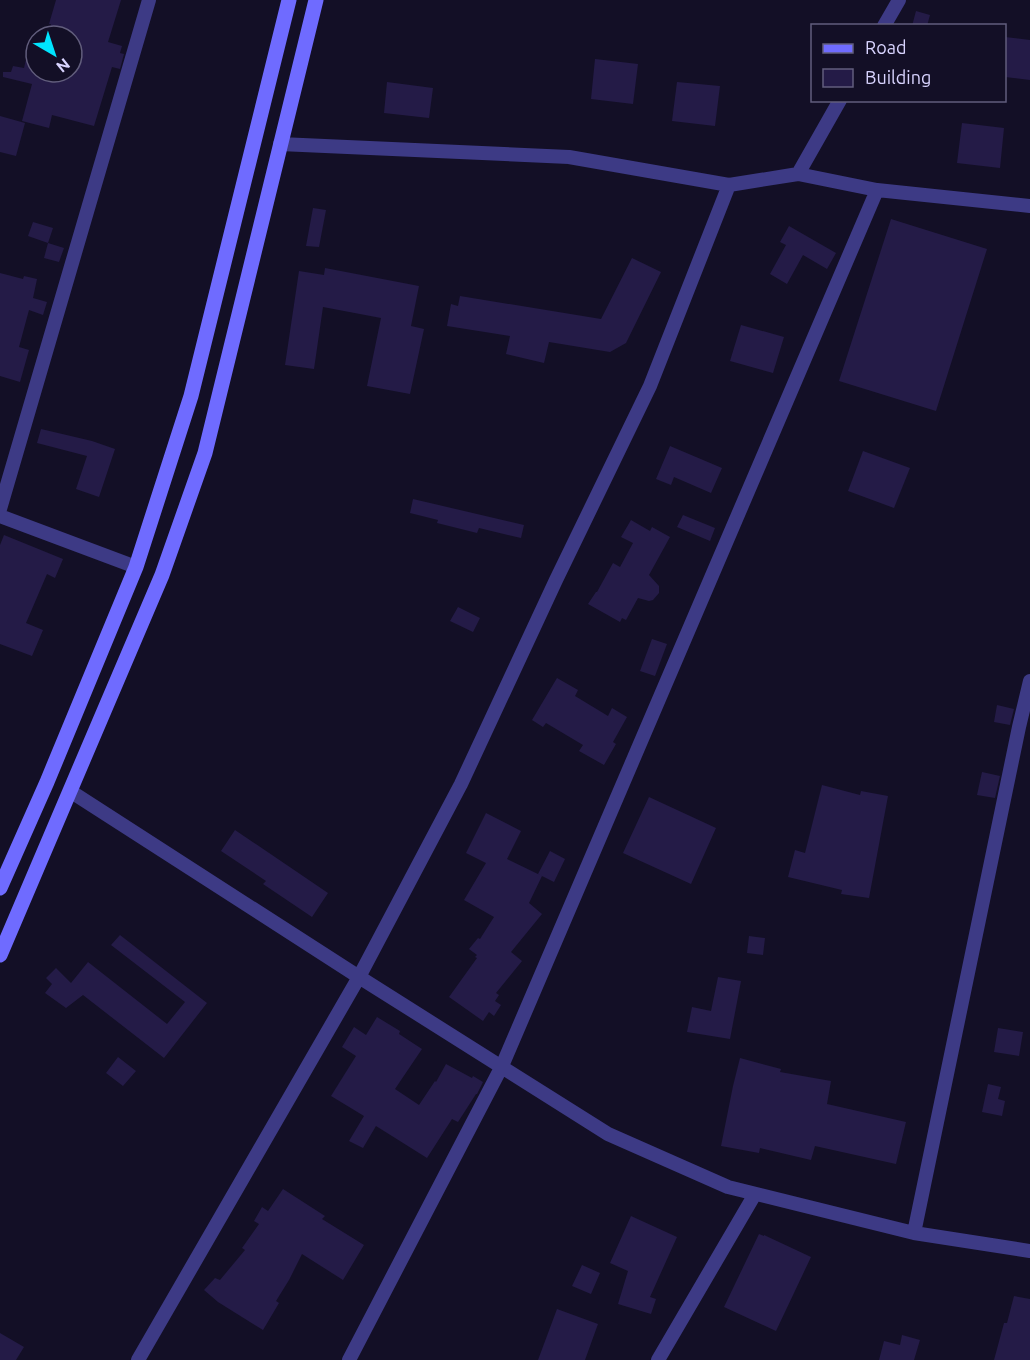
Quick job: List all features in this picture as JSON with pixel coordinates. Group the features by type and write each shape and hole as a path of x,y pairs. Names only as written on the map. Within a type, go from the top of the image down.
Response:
{"main road":[{"path":"0,955 162,575 205,453 316,0"},
{"path":"0,888 136,567 191,396 285,3"},
{"path":"60,748 85,755"}],"street":[{"path":"0,509 149,0"},
{"path":"885,24 898,0"},
{"path":"798,174 839,102"},
{"path":"280,144 569,157 729,185 798,174 877,190 1030,206"},
{"path":"138,1360 359,977 461,784 556,580 651,386 729,185"},
{"path":"350,1360 502,1066 877,190"},
{"path":"0,516 136,567"},
{"path":"914,1233 1016,738 1030,681"},
{"path":"70,791 609,1134 728,1187 914,1233 1030,1251"},
{"path":"658,1360 755,1194"}],"building":[{"path":"56,0 121,0 108,42 122,46 120,53 124,54 120,69 112,67 94,126 52,115 49,128 22,121 32,84 84,84 84,24 49,24"},
{"path":"916,11 930,15 928,24 913,24"},
{"path":"1006,37 1030,40 1030,80 1006,77"},
{"path":"595,59 638,64 633,104 591,99"},
{"path":"13,66 24,68 24,82 3,77 3,72 11,72"},
{"path":"387,82 433,88 429,118 384,113"},
{"path":"677,82 720,86 715,126 672,121"},
{"path":"0,116 25,123 16,156 0,152"},
{"path":"962,123 1004,128 1000,168 957,163"},
{"path":"313,208 326,210 319,247 306,246"},
{"path":"891,219 987,249 936,411 839,381"},
{"path":"33,222 53,228 48,243 28,236"},
{"path":"789,226 836,253 827,269 803,255 787,284 770,274 786,245 780,242"},
{"path":"48,243 64,248 59,262 44,258"},
{"path":"632,258 661,272 626,343 610,352 549,342 544,363 506,354 510,336 447,326 451,304 458,306 460,296 601,319"},
{"path":"325,268 419,286 411,326 424,329 410,394 367,386 381,318 323,307 314,369 285,365 299,271 324,275"},
{"path":"0,273 23,279 24,276 37,279 33,298 47,302 43,315 29,310 19,347 29,350 20,382 0,376"},
{"path":"741,325 784,337 773,373 730,361"},
{"path":"41,429 115,449 99,497 76,489 87,456 37,443"},
{"path":"670,446 722,468 711,493 674,477 671,485 656,479"},
{"path":"863,451 910,468 894,508 848,491"},
{"path":"413,499 524,525 521,538 479,528 477,533 437,523 438,520 410,513"},
{"path":"683,515 715,528 710,541 677,527"},
{"path":"631,520 650,531 652,527 670,537 649,575 659,586 659,593 649,601 638,598 626,620 622,618 620,622 588,604 613,563 620,567 633,543 621,537"},
{"path":"4,535 63,559 55,578 47,574 26,623 43,630 32,656 0,644 0,545"},
{"path":"458,607 480,618 473,632 450,621"},
{"path":"652,639 667,644 655,676 640,671"},
{"path":"557,678 578,690 575,696 608,716 612,708 627,717 613,742 616,744 604,765 579,751 583,745 546,723 543,727 532,720"},
{"path":"997,705 1014,709 1010,725 994,722"},
{"path":"982,772 1000,776 995,798 977,795"},
{"path":"822,785 860,795 861,791 888,796 869,898 841,894 842,890 788,877 795,850 805,853"},
{"path":"649,797 716,828 691,884 623,853"},
{"path":"486,813 521,831 507,859 542,876 529,903 542,914 511,952 522,961 496,993 499,995 495,1001 501,1005 494,1016 489,1012 483,1021 449,997 477,958 475,957 477,955 469,949 478,938 480,939 494,917 464,900 486,863 466,853"},
{"path":"235,830 328,893 312,917 263,884 266,881 221,851"},
{"path":"550,851 565,859 554,882 538,874"},
{"path":"120,935 207,1003 164,1058 83,995 66,1008 45,993 52,984 46,978 56,968 71,983 88,962 167,1024 185,1002 111,945"},
{"path":"749,936 765,938 763,955 747,953"},
{"path":"718,977 741,981 730,1039 687,1032 692,1007 711,1011"},
{"path":"377,1017 400,1031 399,1034 422,1049 395,1089 419,1105 446,1064 483,1082 458,1122 452,1119 427,1158 376,1126 363,1148 349,1141 364,1116 331,1096 356,1056 342,1047 354,1027 366,1035"},
{"path":"998,1028 1023,1032 1019,1056 994,1052"},
{"path":"118,1057 136,1071 123,1086 106,1073"},
{"path":"740,1058 781,1069 780,1072 831,1081 827,1104 906,1122 896,1164 815,1146 811,1160 760,1148 759,1153 721,1146"},
{"path":"988,1084 1001,1087 998,1099 1005,1101 1002,1116 982,1112"},
{"path":"283,1189 325,1216 322,1219 364,1245 343,1280 302,1254 276,1301 279,1303 263,1330 218,1302 204,1290 215,1278 220,1280 245,1250 242,1248 259,1224 254,1221 262,1207 268,1211"},
{"path":"631,1216 677,1237 650,1297 656,1299 651,1314 618,1304 628,1271 610,1263"},
{"path":"759,1234 811,1257 776,1331 724,1307"},
{"path":"582,1265 600,1273 591,1294 572,1286"},
{"path":"1014,1296 1030,1299 1030,1360 994,1360 1004,1323 1007,1323"},
{"path":"557,1309 598,1324 585,1360 538,1360"},
{"path":"0,1333 24,1347 16,1360 0,1360"},
{"path":"902,1335 920,1340 914,1360 879,1360 884,1341 900,1345"}]}
